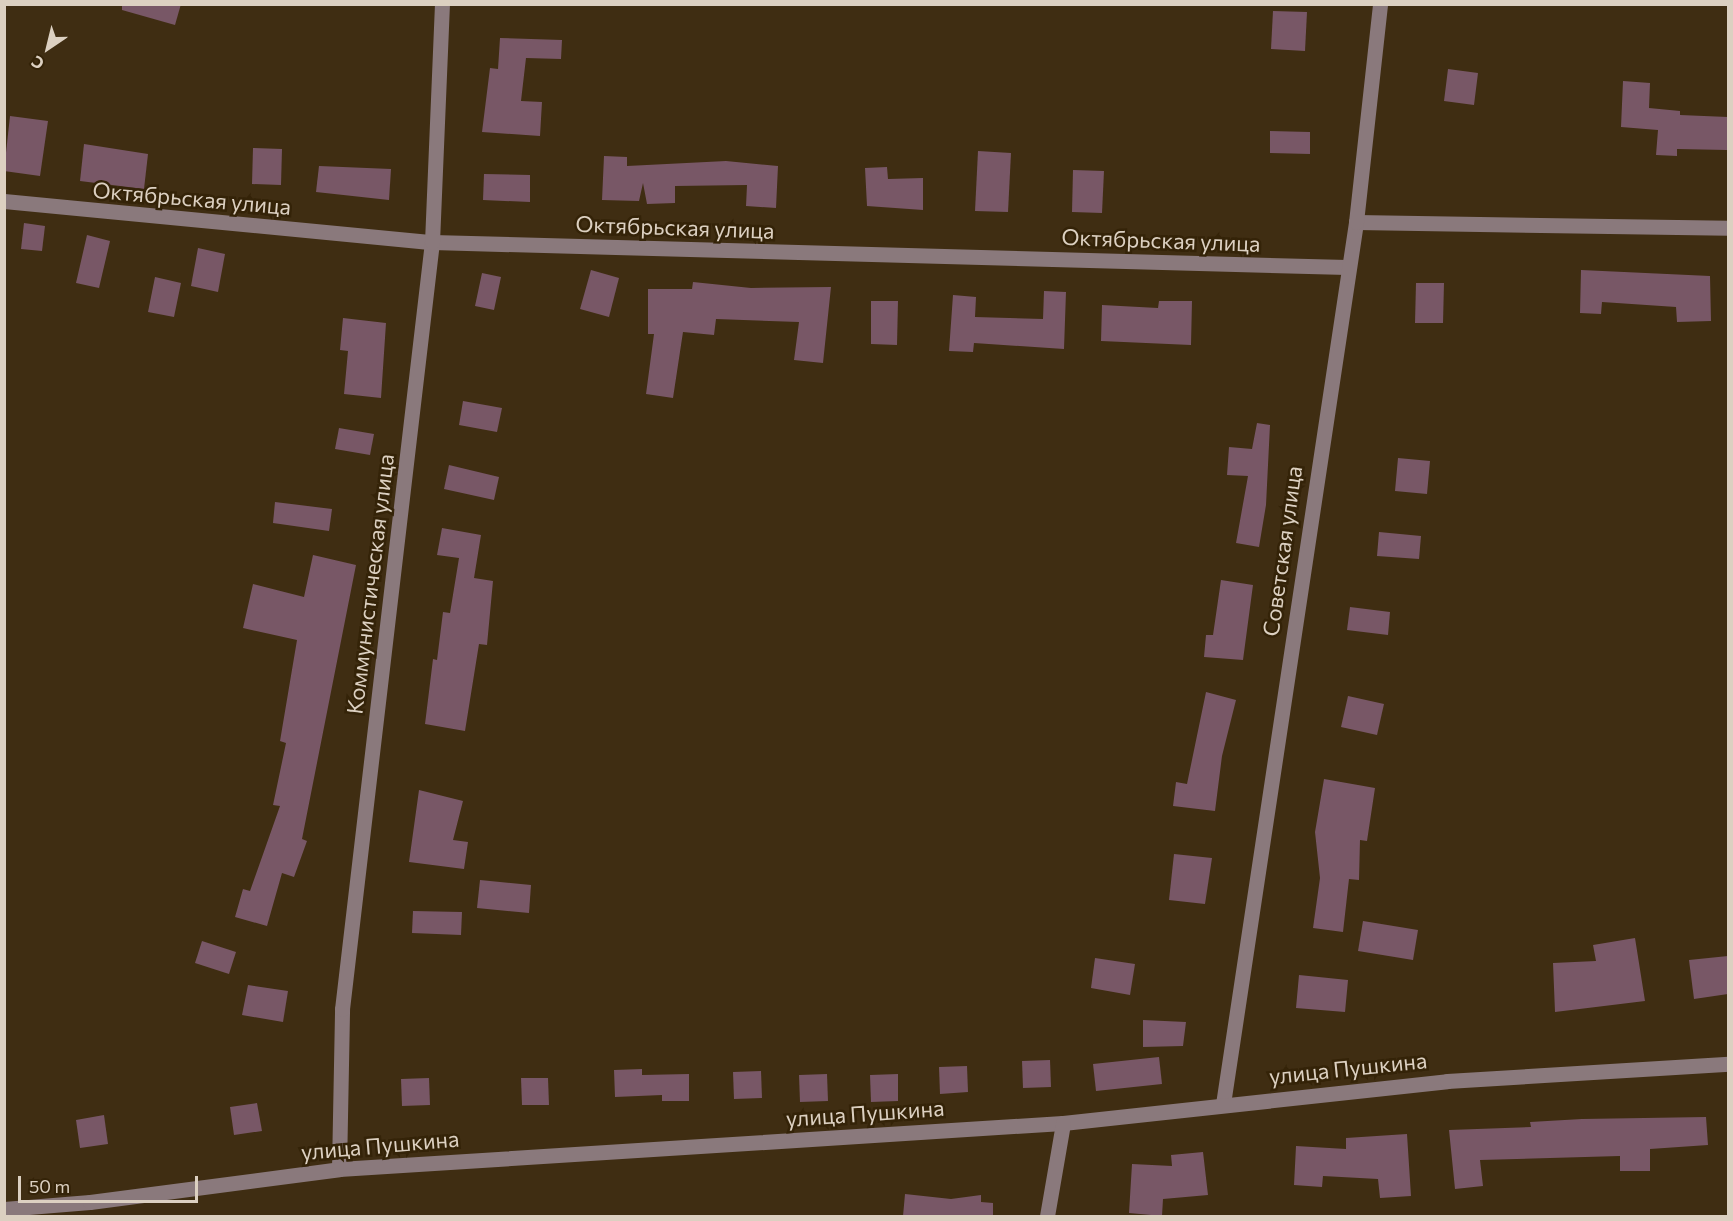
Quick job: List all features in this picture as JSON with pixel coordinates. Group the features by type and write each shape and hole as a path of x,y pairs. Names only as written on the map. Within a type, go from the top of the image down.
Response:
{"street":[{"name":"Коммунистическая улица","path":"339,1169 342,1009 432,242 442,4"},
{"name":"Советская улица","path":"1223,1104 1347,267 1356,222 1380,4"},
{"name":"Октябрьская улица","path":"4,201 432,242 1347,267"},
{"path":"1356,222 1728,228"},
{"name":"улица Пушкина","path":"4,1209 90,1202 339,1169 1064,1123 1447,1081 1728,1064"},
{"path":"1047,1216 1064,1123"}],"building":[{"path":"122,4 181,4 175,25 122,10"},
{"path":"1273,11 1307,12 1305,51 1271,49"},
{"path":"500,38 562,40 561,59 526,58 521,101 542,102 540,136 482,132 490,68 498,69"},
{"path":"1448,69 1478,73 1474,105 1444,101"},
{"path":"1623,81 1650,83 1649,108 1680,111 1680,115 1728,117 1727,150 1677,149 1677,156 1656,155 1658,130 1621,127"},
{"path":"10,116 48,121 40,176 4,171"},
{"path":"1270,131 1310,132 1310,154 1270,153"},
{"path":"84,144 148,154 144,189 80,181"},
{"path":"253,148 282,149 281,185 252,184"},
{"path":"978,151 1011,153 1008,212 975,211"},
{"path":"604,156 627,157 627,166 726,161 778,166 776,208 746,206 747,185 675,186 675,203 647,204 643,183 639,201 602,200"},
{"path":"319,166 391,169 389,200 316,192"},
{"path":"887,167 888,179 923,178 923,210 867,206 865,168"},
{"path":"1073,170 1104,171 1102,213 1072,212"},
{"path":"484,174 530,175 530,202 483,200"},
{"path":"24,223 45,226 42,251 21,249"},
{"path":"87,235 110,241 99,288 76,283"},
{"path":"198,248 225,254 218,292 191,286"},
{"path":"591,270 619,278 609,317 580,309"},
{"path":"1581,270 1710,276 1711,321 1677,322 1676,307 1602,302 1601,314 1580,313"},
{"path":"482,273 501,277 494,310 475,306"},
{"path":"155,277 181,283 174,317 148,312"},
{"path":"693,282 751,288 831,287 823,363 794,360 799,322 716,319 714,335 683,332 673,398 646,394 654,334 648,334 648,289 692,289"},
{"path":"1416,283 1444,283 1443,323 1415,323"},
{"path":"1044,291 1066,292 1064,349 974,343 973,352 949,351 953,295 976,297 975,317 1043,319"},
{"path":"871,301 898,301 897,345 871,344"},
{"path":"1159,301 1192,301 1191,345 1101,341 1102,305 1158,308"},
{"path":"343,318 386,323 381,398 344,394 348,351 340,350"},
{"path":"463,401 502,408 497,432 459,425"},
{"path":"1257,423 1270,425 1266,505 1259,547 1236,543 1248,476 1227,475 1229,447 1252,449"},
{"path":"339,428 374,434 370,455 335,449"},
{"path":"1398,458 1430,461 1427,494 1395,491"},
{"path":"449,465 499,477 494,500 444,489"},
{"path":"275,502 332,509 329,531 273,523"},
{"path":"442,528 481,535 474,578 493,581 487,645 479,644 465,731 425,724 433,659 437,660 443,612 450,613 459,558 437,555"},
{"path":"1379,532 1421,536 1419,559 1377,556"},
{"path":"313,555 356,565 302,839 307,841 294,877 282,873 267,926 235,917 243,889 250,891 280,806 273,805 286,743 280,741 297,640 243,628 253,584 304,597"},
{"path":"1221,580 1253,585 1243,660 1204,657 1206,635 1213,635"},
{"path":"1350,607 1390,612 1388,635 1347,630"},
{"path":"1206,692 1236,700 1222,756 1215,811 1173,806 1176,782 1187,784"},
{"path":"1348,696 1384,704 1377,735 1341,727"},
{"path":"1324,779 1375,788 1367,841 1360,840 1359,880 1349,879 1343,932 1313,928 1320,878 1315,832"},
{"path":"419,790 463,801 453,840 468,842 464,869 409,862"},
{"path":"1174,854 1212,858 1205,904 1169,900"},
{"path":"480,880 531,885 529,913 477,908"},
{"path":"413,911 462,912 461,935 412,933"},
{"path":"1363,921 1418,930 1413,960 1358,951"},
{"path":"1635,938 1645,1001 1555,1012 1553,963 1596,961 1593,945"},
{"path":"202,941 236,952 229,974 195,963"},
{"path":"1728,956 1728,994 1694,999 1689,960"},
{"path":"1095,958 1135,964 1130,995 1091,988"},
{"path":"1299,975 1348,980 1345,1012 1296,1008"},
{"path":"248,985 288,991 283,1022 242,1015"},
{"path":"1143,1020 1186,1022 1183,1046 1143,1047"},
{"path":"1159,1057 1162,1084 1096,1091 1093,1064"},
{"path":"1050,1060 1051,1087 1023,1088 1022,1061"},
{"path":"967,1066 968,1092 940,1094 939,1067"},
{"path":"642,1069 642,1075 689,1074 689,1101 662,1101 662,1095 615,1097 614,1070"},
{"path":"761,1071 762,1098 734,1099 733,1072"},
{"path":"827,1074 828,1101 800,1102 799,1075"},
{"path":"898,1074 898,1101 871,1102 870,1075"},
{"path":"429,1078 430,1105 402,1106 401,1079"},
{"path":"521,1078 548,1078 549,1105 522,1105"},
{"path":"257,1103 262,1131 234,1135 230,1107"},
{"path":"104,1115 108,1144 80,1148 76,1120"},
{"path":"1706,1117 1708,1145 1650,1149 1650,1171 1620,1171 1620,1156 1480,1160 1483,1186 1455,1189 1449,1130 1531,1127 1530,1122 1582,1119"},
{"path":"1407,1134 1411,1196 1380,1198 1378,1179 1323,1176 1322,1187 1294,1185 1296,1146 1346,1149 1346,1138"},
{"path":"1203,1152 1208,1195 1163,1199 1162,1216 1129,1213 1132,1164 1172,1166 1171,1155"},
{"path":"905,1194 951,1199 981,1195 981,1202 993,1203 993,1216 903,1216"}]}
